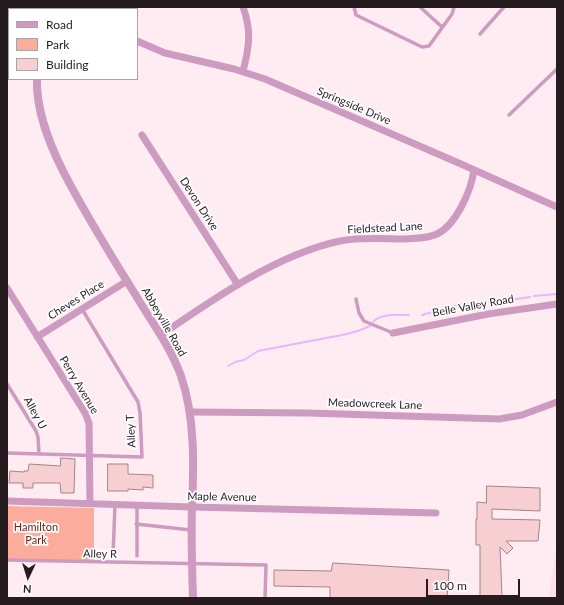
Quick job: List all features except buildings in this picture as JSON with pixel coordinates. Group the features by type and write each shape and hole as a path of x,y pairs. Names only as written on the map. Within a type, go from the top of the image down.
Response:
{"street":[{"path":"243,7 248,23 249,35 248,51 243,71"},
{"name":"Springside Drive","path":"138,41 176,56 243,71 265,79 474,170 557,208"},
{"name":"Abbeyville Road","path":"37,80 42,117 57,158 102,243 161,335 180,374 186,392 190,412 193,457 193,598"},
{"name":"Devon Drive","path":"142,135 238,285"},
{"name":"Fieldstead Lane","path":"161,335 238,285 284,260 328,244 354,239 422,238 437,234 450,225 457,215 471,183 474,170"},
{"name":"Cheves Place","path":"37,337 127,281"},
{"name":"Perry Avenue","path":"7,288 85,413 89,423 90,504"},
{"name":"Belle Valley Road","path":"393,333 488,314 557,304"},
{"name":"Meadowcreek Lane","path":"190,412 301,413 499,419 522,415 557,402"},
{"name":"Maple Avenue","path":"7,501 436,513"}],"lane":[{"path":"354,7 356,15 422,47 429,46 452,14 454,7"},
{"path":"420,7 442,27"},
{"path":"480,34 504,7"},
{"path":"509,115 557,69"},
{"path":"356,299 358,313 364,321 393,333"},
{"name":"Alley T","path":"7,453 142,457 138,402 82,309"},
{"name":"Alley U","path":"7,384 36,431 38,437 39,454"},
{"path":"113,555 114,505"},
{"path":"136,556 137,505"},
{"path":"136,524 192,530"},
{"name":"Alley R","path":"7,560 266,565 265,598"}],"shaded area":[{"path":"557,541 557,598 549,598"}],"green space":[{"name":"Hamilton Park","path":"7,506 94,508 94,562 7,559"}],"waterway":[{"path":"534,296 557,294"},
{"path":"478,303 530,297"},
{"path":"422,315 462,304 473,304"},
{"path":"373,322 376,319 385,316 409,315"},
{"path":"228,366 235,362 244,360 258,351 342,335 370,326"}]}
